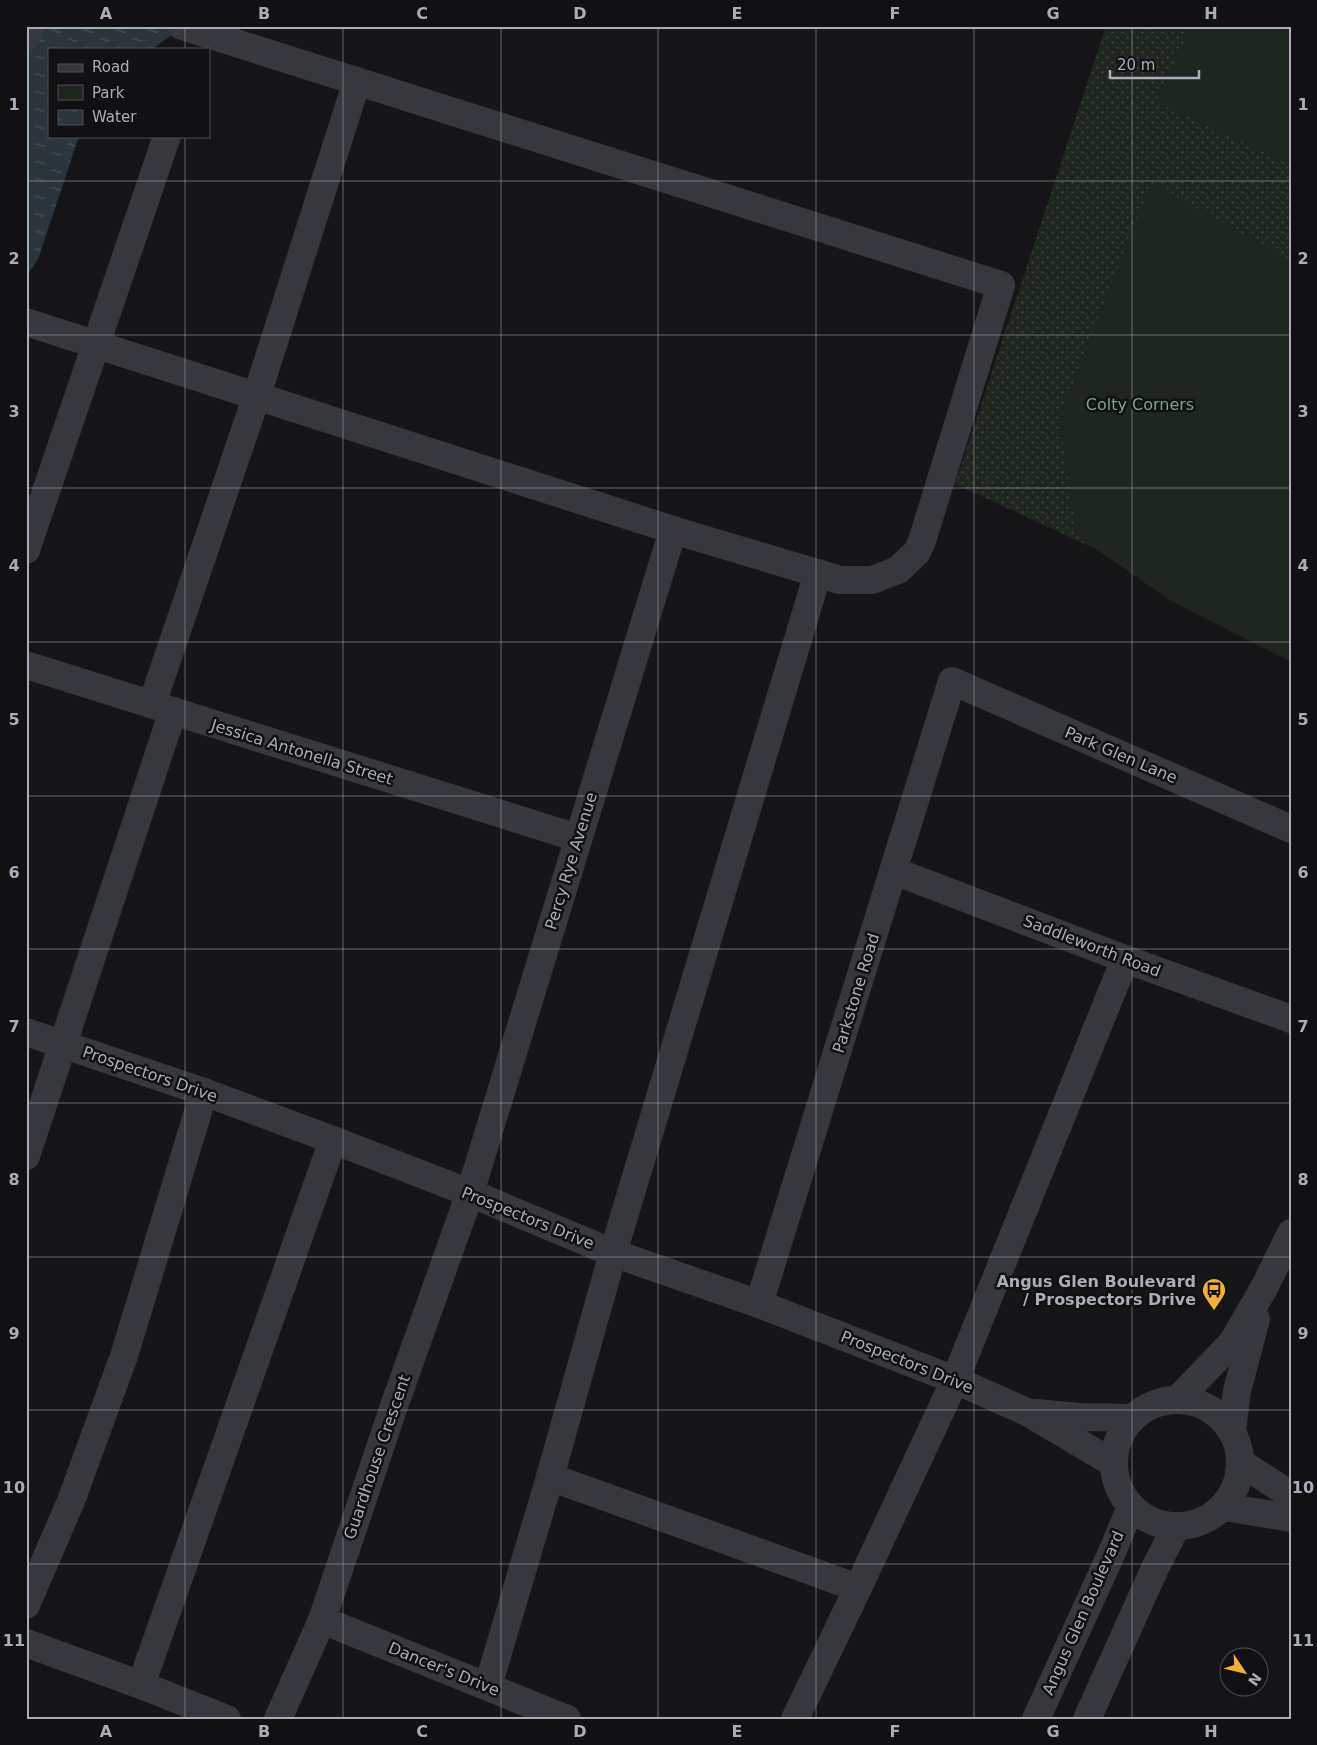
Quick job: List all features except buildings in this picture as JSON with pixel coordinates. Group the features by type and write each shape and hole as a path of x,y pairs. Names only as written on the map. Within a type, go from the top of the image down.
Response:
{"street":[{"path":"26,37 30,26"},
{"path":"26,322 673,530 840,580 872,580 898,570 917,552 1001,285 357,81 196,34"},
{"path":"26,1156 63,1044 257,395 357,81"},
{"path":"26,550 166,138"},
{"name":"Percy Rye Avenue","path":"470,1193 673,530"},
{"path":"488,1686 550,1478 612,1252 818,573"},
{"name":"Jessica Antonella Street","path":"26,665 578,838"},
{"name":"Park Glen Lane","path":"952,681 1291,829"},
{"name":"Parkstone Road","path":"759,1304 952,681"},
{"name":"Saddleworth Road","path":"894,871 1291,1019"},
{"path":"794,1719 858,1588 955,1380 1126,959"},
{"name":"Prospectors Drive","path":"26,1032 204,1092 333,1140 470,1193 612,1252 759,1304 955,1380 1027,1412 1113,1463"},
{"path":"26,1605 71,1501 124,1356 204,1092"},
{"path":"141,1685 333,1140"},
{"name":"Guardhouse Crescent","path":"278,1719 322,1620 393,1409 470,1193"},
{"path":"1178,1399 1232,1343 1264,1288 1291,1233"},
{"path":"1232,1431 1237,1391 1264,1288"},
{"path":"1178,1399 1203,1404 1223,1418 1232,1431 1237,1443 1241,1463 1236,1487 1224,1507 1201,1522 1176,1527 1151,1521 1131,1507 1118,1487 1113,1463 1117,1439 1132,1418 1153,1404 1178,1399"},
{"name":"Prospectors Drive","path":"1027,1412 1079,1417 1132,1418"},
{"path":"1241,1463 1291,1496"},
{"path":"550,1478 858,1588"},
{"name":"Angus Glen Boulevard","path":"1036,1719 1131,1507"},
{"path":"1224,1507 1291,1518"},
{"path":"1087,1719 1176,1527"},
{"name":"Dancer's Drive","path":"322,1620 488,1686 559,1718"},
{"path":"26,1643 227,1719"}],"green space":[{"name":"Colty Corners","path":"1106,26 1291,26 1291,639 955,484"},
{"path":"1191,26 1291,26 1291,165 1156,102"},
{"path":"1151,183 1291,260 1291,662 1171,601 1077,536 1059,419"}],"water":[{"path":"26,26 184,26 153,48 48,48 48,138 78,138 38,259 26,277"}],"place":[{"name":"Angus Glen Boulevard / Prospectors Drive","path":"1214,1311"}]}
